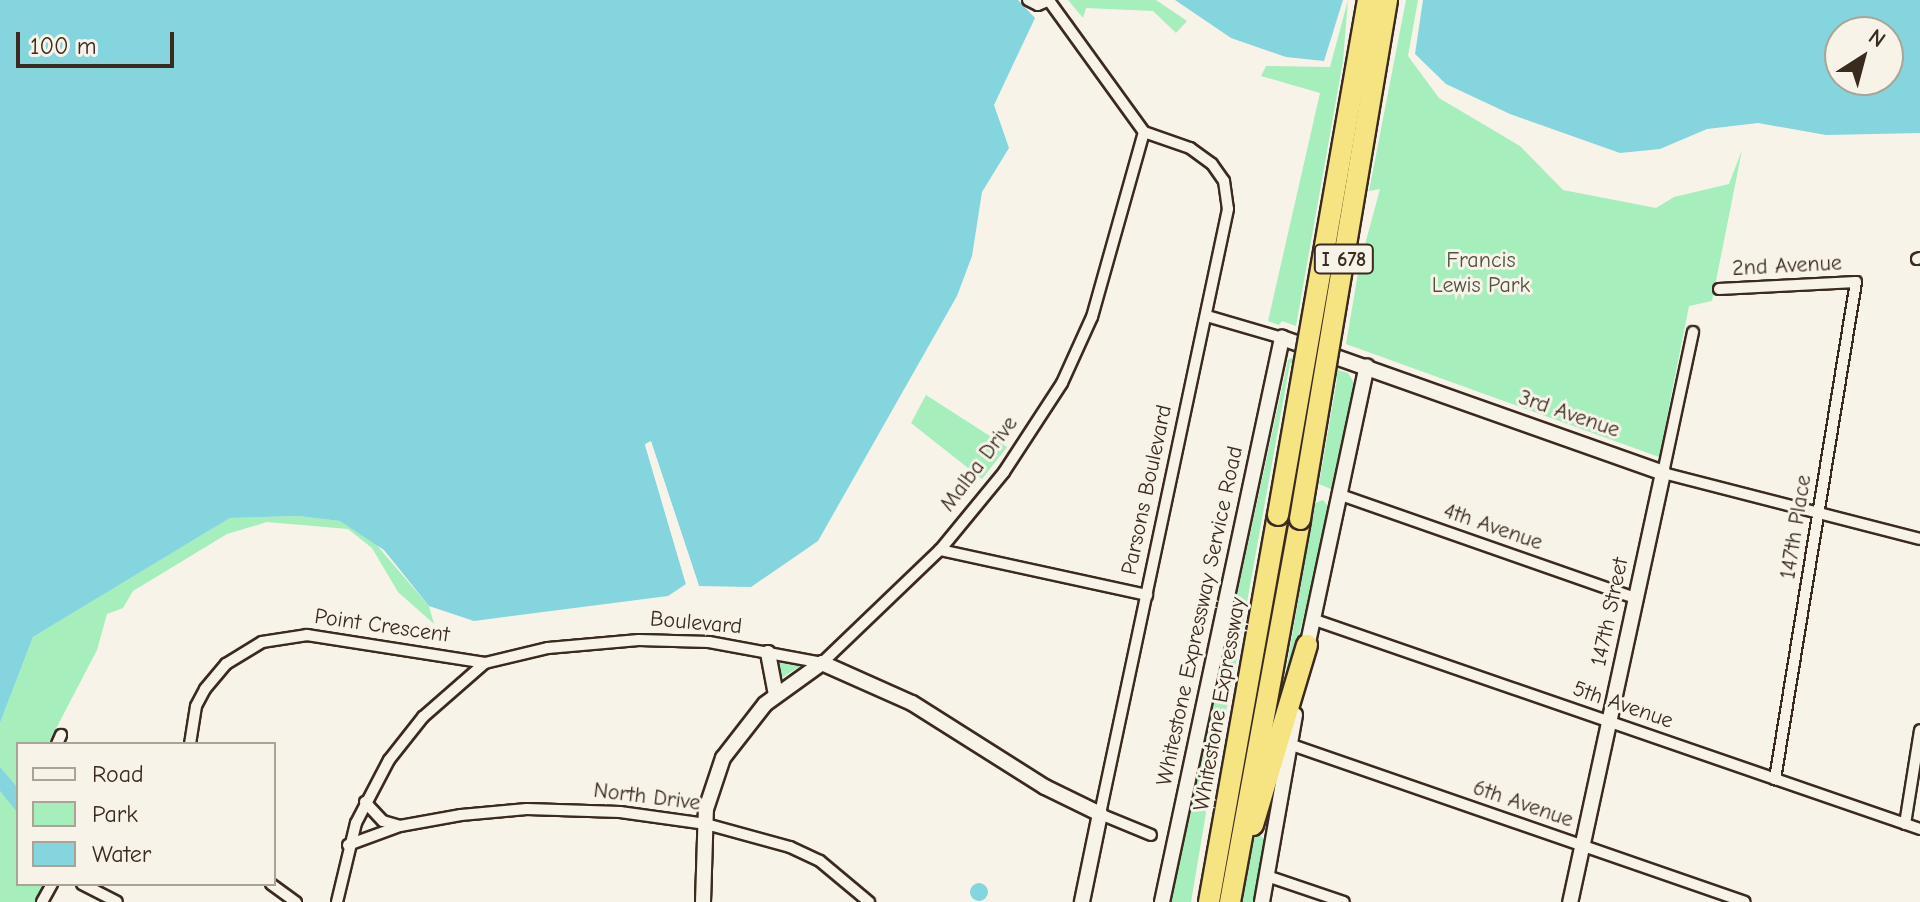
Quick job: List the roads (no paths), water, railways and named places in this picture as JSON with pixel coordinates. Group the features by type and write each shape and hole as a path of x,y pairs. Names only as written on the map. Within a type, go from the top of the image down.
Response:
{"highway":[{"name":"Whitestone Expressway","path":"1209,902 1368,0"},
{"name":"Whitestone Expressway","path":"1230,902 1300,519 1387,0"},
{"path":"1234,878 1269,780 1307,645"},
{"path":"1199,902 1225,814"}],"street":[{"path":"1028,0 1038,5 1050,0 1144,132"},
{"name":"Parsons Boulevard","path":"1082,902 1228,209 1224,181 1203,156 1144,132"},
{"name":"Malba Drive","path":"703,902 709,794 723,758 776,695 822,663 940,550 1032,432 1075,357 1097,303 1144,132"},
{"name":"2nd Avenue","path":"1719,289 1856,282"},
{"name":"147th Place","path":"1775,779 1856,282"},
{"name":"3rd Avenue","path":"1207,316 1367,366 1663,473 1920,539"},
{"name":"147th Street","path":"1570,902 1693,332"},
{"name":"Whitestone Expressway Service Road","path":"1162,902 1282,338"},
{"path":"1262,902 1312,619 1367,366"},
{"name":"4th Avenue","path":"1338,494 1635,598"},
{"path":"940,550 1147,595"},
{"name":"5th Avenue","path":"1312,619 1920,829"},
{"name":"Point Crescent","path":"191,742 205,689 226,664 262,642 307,635 485,663"},
{"name":"Boulevard","path":"337,902 348,845 365,802 423,717 485,663 548,648 639,640 709,642 822,663 897,695 1045,787 1151,835"},
{"path":"768,653 776,695"},
{"path":"1905,824 1920,730"},
{"name":"6th Avenue","path":"1289,744 1744,902"},
{"path":"365,802 383,821 400,826"},
{"name":"North Drive","path":"348,845 400,826 527,809 620,812 706,824 805,853 869,902"},
{"path":"1267,876 1344,902"},
{"path":"86,886 117,902"},
{"path":"274,886 296,902"}],"water":[{"path":"0,0 1018,0 1035,18 994,105 1009,148 982,192 972,256 957,296 818,541 751,587 699,586 651,442 645,445 686,584 668,596 474,621 429,606 384,550 340,521 298,516 230,518 33,637 0,723"},
{"path":"1175,0 1343,0 1324,61 1286,57 1231,38"},
{"path":"1423,0 1920,0 1920,133 1826,135 1758,123 1707,129 1660,149 1620,153 1510,114 1446,84 1415,54"},
{"path":"0,767 16,786 16,811 0,791"},
{"path":"979,883 988,892 979,901 970,892"}],"park label":[{"name":"Francis Lewis Park","path":"1481,272"}]}
